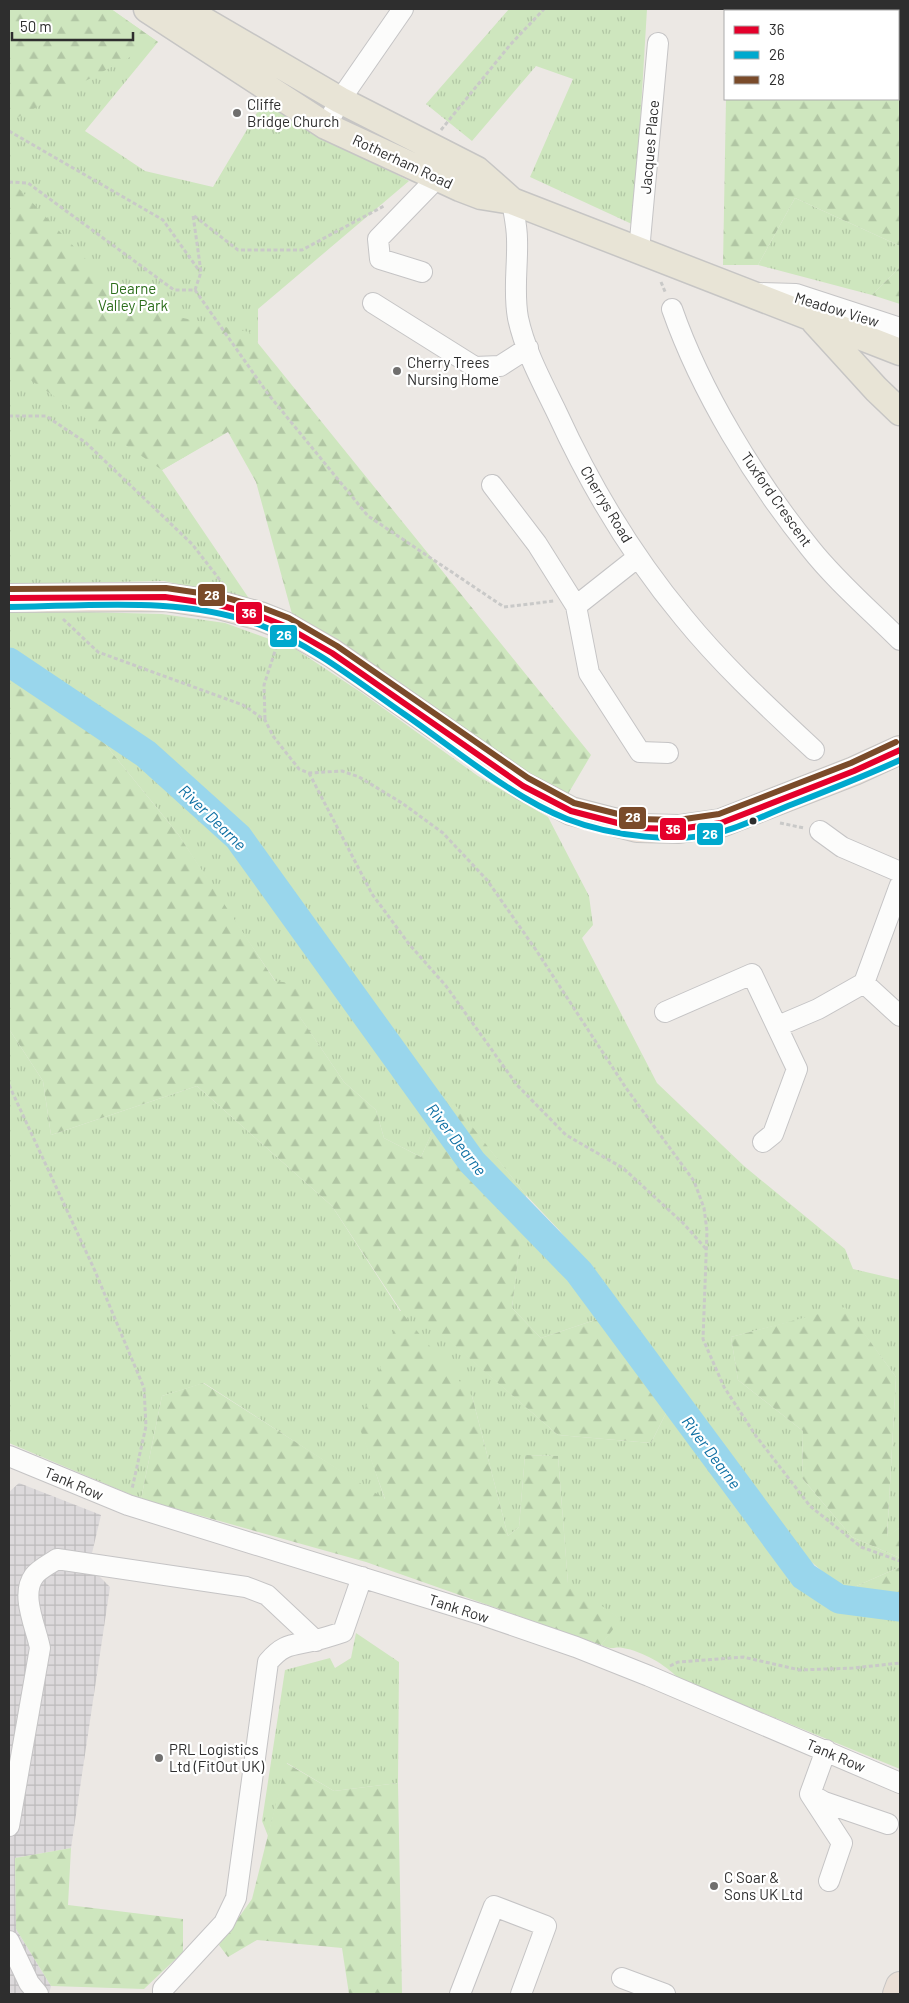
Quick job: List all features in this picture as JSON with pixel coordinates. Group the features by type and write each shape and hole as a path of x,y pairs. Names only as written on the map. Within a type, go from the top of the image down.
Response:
{"highway":[{"path":"24,598 165,597 191,599 241,610 285,626 332,653 523,786 571,810 637,828 679,829 721,822 854,771 900,750"},
{"path":"897,1994 900,1986"}],"main road":[{"name":"Rotherham Road","path":"147,9 326,126 481,196 512,201 900,352"},
{"name":"Rotherham Road","path":"184,9 340,100 477,170 512,201"},
{"name":"Rotherham Road","path":"812,318 876,389 900,412"}],"street":[{"path":"326,126 340,100 403,9"},
{"name":"Jacques Place","path":"639,250 658,43"},
{"path":"422,272 380,259 378,239 438,177"},
{"name":"Cherrys Road","path":"512,201 517,238 515,296 519,319 528,348 566,433 596,488 638,556 683,618 759,699 814,750"},
{"name":"Meadow View","path":"744,292 796,294 900,328"},
{"path":"373,303 475,367 500,366 528,348"},
{"name":"Tuxford Crescent","path":"672,309 683,339 701,377 764,488 811,549 900,640"},
{"path":"492,485 537,544 576,606 589,673 607,702 640,752 668,753"},
{"path":"576,606 638,556"},
{"path":"820,831 842,847 900,872"},
{"path":"778,1026 818,1009 864,983 900,885"},
{"path":"665,1012 748,967 797,1069 773,1134 763,1142"},
{"path":"864,983 900,1016"},
{"name":"Tank Row","path":"9,1456 128,1505 520,1628 649,1676 900,1783"},
{"path":"9,1826 40,1648 35,1625 26,1599 34,1576 57,1559 246,1587 267,1595 316,1641"},
{"path":"161,1993 224,1923 236,1898 268,1662 279,1650 293,1643 316,1641 343,1632 362,1577"},
{"path":"810,1794 826,1750"},
{"path":"810,1794 831,1804 888,1824"},
{"path":"810,1794 842,1843 830,1881"},
{"path":"460,1994 494,1906 546,1926 521,1994"},
{"path":"9,1941 29,1991"},
{"path":"622,1978 665,1994"}],"path":[{"path":"428,146 510,46 544,9"},
{"path":"9,131 163,220 201,272"},
{"path":"9,182 28,183 174,290 195,290"},
{"path":"195,290 201,272 193,215 238,250 302,250 387,204"},
{"path":"195,290 268,394 368,516 504,607 562,600 576,606"},
{"path":"9,416 46,416 85,442 192,544 241,610"},
{"path":"24,598 98,652 243,705 265,720"},
{"path":"285,626 275,649 264,685 265,720 272,736 299,769 309,773 342,771 359,777 402,803 443,834 487,880 536,950 626,1088 694,1181 704,1208 707,1250 703,1339 724,1387 756,1436 810,1506 861,1547 900,1561"},
{"path":"309,773 372,894 408,944 446,986 517,1085 566,1135 622,1168 683,1223 707,1250"},
{"path":"9,1085 95,1271 144,1388 146,1426 128,1505"},
{"path":"649,1676 678,1662 743,1657 800,1670 853,1668 900,1663"}],"shaded area":[{"path":"19,1483 101,1515 89,1566 110,1587 71,1848 15,1858 16,1929 51,1986 49,1994 9,1994 9,1492"}],"green space":[{"name":"Dearne Valley Park","path":"9,9 111,9 158,42 85,131 145,171 213,187 264,101 318,134 409,181 258,309 258,341 228,431 162,470 250,600 164,581 9,584"},
{"path":"9,9 111,9 158,42 9,122"},
{"path":"509,9 647,9 634,225 530,177 573,79 536,66 472,141 426,104"},
{"path":"866,9 868,10 727,10"},
{"path":"899,41 900,246 795,198 758,265 723,265 726,100 899,100"},
{"path":"9,178 131,307 249,332 591,755 565,799 292,614 256,482 228,432 162,470 29,379 9,371"},
{"path":"795,198 900,246 900,267 872,295 758,265"},
{"path":"900,267 900,304 872,295"},
{"path":"9,610 162,614 225,623 294,648 362,693 478,776 548,817 589,896 593,925 582,938 657,1083 744,1166 845,1249 853,1269 900,1280 900,1527 887,1538 896,1377 845,1308 731,1337 738,1380 803,1431 802,1478 852,1537 900,1558 900,1567 845,1591 800,1552 720,1442 560,1231 526,1195 448,1097 421,1157 384,1138 376,1110 344,1082 223,904 178,834 92,728 9,673"},
{"path":"9,673 92,728 178,834 275,981 305,985 320,1007 300,1017 344,1082 376,1110 384,1138 421,1157 448,1096 526,1195 512,1308 541,1338 604,1317 669,1407 651,1443 558,1435 411,1308 401,1312 472,1396 508,1536 519,1527 525,1455 558,1456 568,1583 621,1619 601,1645 366,1562 141,1499 162,1396 203,1383 385,1499 359,1426 401,1311 332,1206 197,1086 51,1135 43,1081 9,1029"},
{"path":"9,1029 43,1081 51,1135 197,1086 332,1206 400,1311 411,1307 558,1435 651,1443 669,1407 800,1581 839,1607 900,1617 900,1769 678,1678 646,1655 623,1648 609,1648 601,1645 620,1619 568,1584 558,1456 525,1455 519,1527 508,1536 472,1396 360,1426 385,1500 204,1383 162,1396 141,1499 9,1443"},
{"path":"522,1223 572,1277 604,1317 541,1338 512,1308"},
{"path":"845,1307 896,1377 887,1537 900,1527 900,1558 852,1537 802,1478 803,1431 738,1380 731,1337"},
{"path":"900,1567 900,1598 845,1591"},
{"path":"356,1633 399,1662 398,1783 334,1791 287,1763 268,1836 262,1821 285,1670 330,1658 335,1668 351,1658"},
{"path":"286,1763 334,1791 398,1783 402,1994 349,1994 342,1948 257,1940 228,1957 219,1945 252,1899"},
{"path":"71,1848 68,1905 183,1919 183,1952 144,1989 51,1986 16,1929 15,1858"}],"waterway":[{"name":"River Dearne","path":"9,662 146,754 238,837 472,1162 579,1272 804,1576 839,1599 900,1607"}],"transit line":[{"name":"28","path":"9,589 166,588 220,596 263,608 289,618 337,646 528,778 574,803 638,819 678,820 719,814 851,763 896,742"},
{"name":"36","path":"9,598 165,597 219,605 260,616 285,626 332,653 523,786 571,811 637,828 679,829 721,823 854,771 900,750"},
{"name":"26","path":"9,607 168,606 230,616 260,625 298,643 334,665 483,771 525,798 567,819 624,834 666,838 707,835 725,831 900,760"}],"place":[{"name":"Cliffe Bridge Church","path":"237,113"},
{"name":"Cherry Trees Nursing Home","path":"397,371"},
{"name":"PRL Logistics Ltd (FitOut UK)","path":"159,1758"},
{"name":"C Soar & Sons UK Ltd","path":"714,1886"}]}
